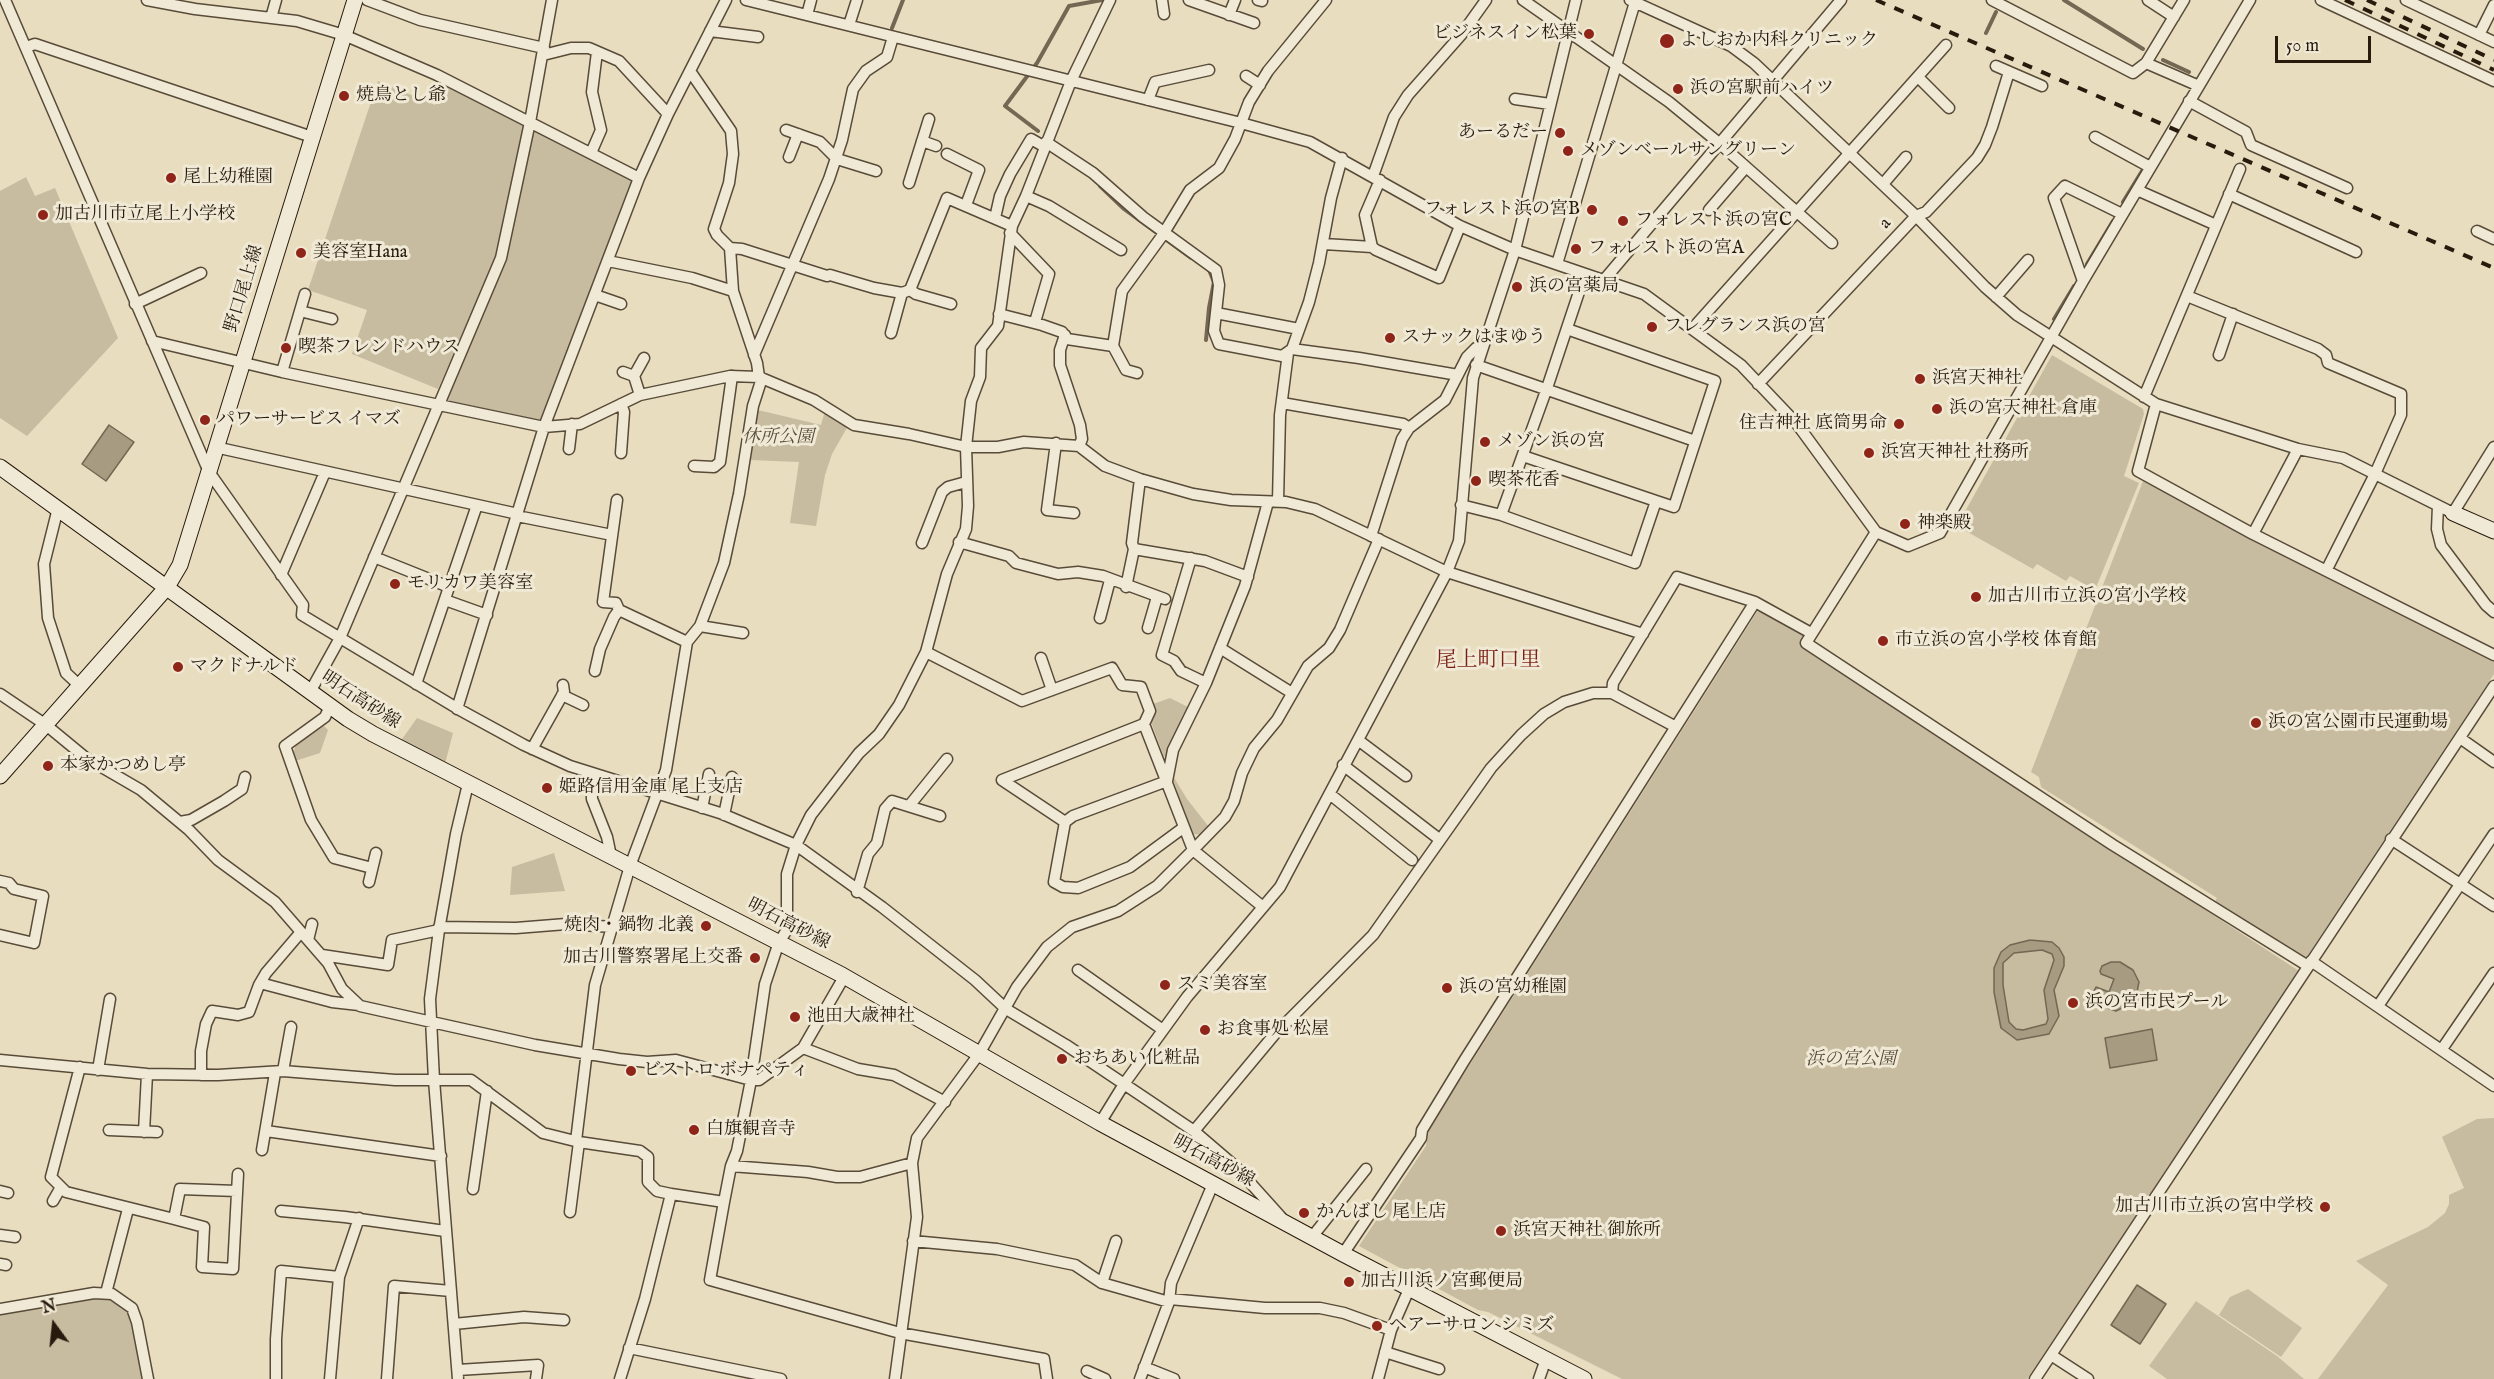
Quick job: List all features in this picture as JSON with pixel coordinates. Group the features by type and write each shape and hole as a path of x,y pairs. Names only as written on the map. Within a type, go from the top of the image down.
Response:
{"main road":[{"name":"野口尾上線","path":"0,776 167,587 180,565 355,0"},
{"name":"明石高砂線","path":"0,466 310,692 382,739 779,942 1212,1184 1584,1379"},
{"path":"2453,513 2494,531"}],"street":[{"path":"5,0 209,472 303,605 302,615 457,709 532,749 591,772 724,815 796,845 975,980 1006,1009 1066,1045 1194,1131 1236,1167 1288,1224"},
{"path":"147,0 195,4 297,21 344,36 437,75 639,178"},
{"path":"271,18 276,0"},
{"path":"367,0 420,20 544,51 589,48 619,61 668,114"},
{"path":"310,692 339,638 501,258 530,122 552,0"},
{"path":"457,709 544,427 639,178 668,114 726,0"},
{"path":"746,0 1310,142 1460,226 1515,250 1644,294 1741,365 1797,424 1876,532 1908,546 1940,533 2083,281 2250,0"},
{"path":"807,15 811,0"},
{"path":"849,25 857,0"},
{"path":"1047,1379 1044,1359 900,1333 710,1280 731,1166 737,1151 751,1080 765,984 779,942 787,930 787,874 796,845 811,815 859,753 879,734 899,705 926,652 947,574 966,529 968,506 966,447 971,401 980,377 981,348 998,326 1011,230 1071,81 1110,0"},
{"path":"1162,0 1164,14"},
{"path":"1189,0 1254,23"},
{"path":"1229,15 1234,0"},
{"path":"1137,373 1126,370 1113,346 1122,291 1190,190 1219,168 1260,85 1287,46 1326,0"},
{"path":"1372,247 1365,215 1394,117 1408,95 1461,35 1486,0"},
{"path":"1522,0 1669,102 1832,243"},
{"path":"1100,1123 1124,1084 1187,997 1280,887 1447,572 1459,541 1473,378 1515,250 1576,0"},
{"path":"1604,280 1841,0"},
{"path":"1992,0 2133,73 2149,57 2184,0"},
{"path":"2148,0 2174,17"},
{"path":"2320,0 2494,81"},
{"path":"2406,0 2494,42"},
{"path":"1557,264 1617,66 1633,1 1731,46 1773,81 1850,153 1996,297 2052,338 2156,404 2298,449 2343,458 2453,513 2494,447"},
{"path":"2480,35 2494,5"},
{"path":"710,31 758,37"},
{"path":"754,354 837,159 853,89 866,71 887,57 893,37"},
{"path":"26,47 35,44 312,137"},
{"path":"1693,328 1796,210 1946,45"},
{"path":"591,153 602,130 592,92 597,52"},
{"path":"2149,57 2199,86"},
{"path":"1996,66 2042,86"},
{"path":"1148,100 1155,82 1209,70"},
{"path":"690,71 731,131 733,154 729,183 714,229 730,248 742,249 874,288 916,294 951,304"},
{"name":"a","path":"1758,384 1916,216 1926,212 1977,158 1985,145 2009,72"},
{"path":"1246,76 1260,85"},
{"path":"1918,77 1949,108"},
{"path":"1515,99 1550,104"},
{"path":"2189,101 2246,132 2251,145 2281,153 2347,188"},
{"path":"909,183 929,119"},
{"path":"786,130 820,142 837,159 876,171"},
{"path":"789,157 798,134"},
{"path":"2095,137 2150,167"},
{"path":"995,218 999,196 1031,139 1045,144 1093,173 1143,216 1161,236 1216,270 1219,285 1214,331 1219,344 1282,356 1290,351 1359,358 1458,375"},
{"path":"922,141 936,146"},
{"path":"947,154 980,170 966,205"},
{"path":"1882,184 1906,157"},
{"path":"1167,781 1170,758 1206,683 1248,577 1273,502 1282,403 1290,351 1310,302 1324,244 1331,198 1342,158"},
{"path":"1709,210 1746,167"},
{"path":"2144,397 2240,169"},
{"path":"2083,281 2054,198 2065,186 2122,214"},
{"path":"2137,190 2216,225"},
{"path":"2229,194 2356,252"},
{"path":"1026,196 1049,206 1121,250"},
{"path":"891,333 906,292 947,198 995,218 1011,230 1049,274 1035,322"},
{"path":"1324,244 1372,247 1439,278 1460,226"},
{"path":"2477,231 2494,239"},
{"path":"570,1212 595,985 630,866 666,771 687,642 700,626 724,563 760,377 733,291 730,248"},
{"path":"1996,297 2028,260"},
{"path":"608,261 692,278 733,291"},
{"path":"135,304 201,273"},
{"path":"1501,515 1585,274"},
{"path":"282,372 305,294"},
{"path":"595,295 621,304"},
{"path":"2187,296 2318,349 2326,355 2328,363 2401,394 2401,415 2375,474 2327,569"},
{"path":"300,311 332,319"},
{"path":"1216,313 1299,329"},
{"path":"999,314 1035,322 1065,335 1067,339 1113,346"},
{"path":"2219,355 2233,314"},
{"path":"1523,456 1674,507 1715,381 1567,329"},
{"path":"1065,335 1060,350 1060,364 1082,433 1079,446"},
{"path":"152,341 242,364 544,427 580,424 640,395 732,376 760,377 814,400 854,425 966,447 998,447 1024,442 1079,446 1105,466 1140,479 1212,498 1273,502 1315,509 1447,572 1643,634"},
{"path":"896,1379 912,1240 917,1217 912,1163 917,1138 979,1054 1032,966 1064,932 1118,911 1157,886 1225,817 1234,801 1242,773 1254,748 1277,720 1308,666 1329,648 1340,630 1375,537 1391,468 1409,428 1445,400 1467,357 1483,345"},
{"path":"640,395 634,376 644,358"},
{"path":"1476,365 1695,441"},
{"path":"623,372 634,376"},
{"path":"694,466 714,467 720,462 732,376"},
{"path":"1282,403 1403,424 1409,428"},
{"path":"621,404 624,412 621,453"},
{"path":"2156,404 2138,471 2253,534 2327,569 2494,655"},
{"path":"569,449 572,424"},
{"path":"1056,443 1047,510 1074,513"},
{"path":"215,447 612,534"},
{"path":"2253,534 2298,449"},
{"path":"281,575 325,472"},
{"path":"1126,587 1134,549 1132,543 1140,479"},
{"path":"922,543 942,492 948,487 966,482"},
{"path":"617,500 603,603 616,603 619,610 687,642"},
{"path":"1461,506 1501,515 1635,563 1656,501"},
{"path":"416,684 477,505"},
{"path":"2438,506 2437,530 2441,545 2486,605 2494,612"},
{"path":"58,508 44,564 48,618 66,673 80,686"},
{"path":"1876,532 1806,643 2113,845 2378,1006 2494,1086"},
{"path":"959,542 1009,556 1016,563 1058,574 1078,572 1110,580 1161,598 1148,628"},
{"path":"1134,549 1191,558 1248,577"},
{"path":"374,557 449,587"},
{"path":"1191,558 1180,603 1162,655 1174,661 1181,671 1206,683"},
{"path":"1612,693 1613,683 1677,577 1755,602 1811,633"},
{"path":"1100,618 1110,580"},
{"path":"444,600 487,615"},
{"path":"1343,1254 1421,1138 1422,1130 1464,1061 1755,602"},
{"path":"595,671 600,649 619,610"},
{"path":"700,626 743,633"},
{"path":"1220,648 1292,693"},
{"path":"926,652 1022,701 1112,668 1122,685 1141,687 1150,711 1144,724 1002,780 1065,822"},
{"path":"1041,658 1052,690"},
{"path":"2035,1379 2494,686"},
{"path":"532,749 562,690 583,705"},
{"path":"1194,1131 1274,1035 1373,935 1439,839 1500,757 1544,714 1578,697 1593,693 1612,693 1676,727"},
{"path":"0,694 46,725 86,758 141,790 180,822 218,860 275,902 322,955 342,989 360,1006"},
{"path":"330,706 325,717 285,746 310,820 334,858 372,868"},
{"path":"1144,724 1193,850 1263,908"},
{"path":"2460,738 2494,762"},
{"path":"1358,740 1406,776"},
{"path":"909,806 946,759"},
{"path":"928,763 937,771"},
{"path":"1343,765 1439,839"},
{"path":"591,772 592,799 607,837 610,856"},
{"path":"702,808 709,774"},
{"path":"180,822 191,820 242,789 245,777"},
{"path":"724,815 732,777"},
{"path":"1167,781 1073,816 1065,822 1054,882 1063,887 1078,888 1130,867 1183,828"},
{"path":"468,783 456,834 439,929 430,999 445,1231 451,1291 458,1323 458,1374 538,1365 536,1379"},
{"path":"1330,795 1412,860"},
{"path":"857,891 868,854 877,843 885,809 892,801 940,816"},
{"path":"2378,1006 2494,834"},
{"path":"2391,839 2494,906"},
{"path":"369,882 376,853"},
{"path":"0,881 9,884 14,889 43,896 34,943 0,935"},
{"path":"201,1075 201,1051 206,1024 212,1011 238,1015 249,1012 260,983 305,936 312,924"},
{"path":"322,955 388,965 392,940 439,929 516,928 566,924 613,927"},
{"path":"1078,970 1163,1030"},
{"path":"2442,1048 2494,974"},
{"path":"260,983 332,1002 414,1019 431,1020 485,1035 586,1054 647,1062 676,1060 751,1080 759,1080 803,1048 844,977"},
{"path":"98,1070 110,999"},
{"path":"262,1150 291,1027"},
{"path":"803,1048 858,1068 894,1075 945,1102"},
{"path":"0,1060 147,1074 201,1075 279,1072 394,1080 471,1080 543,1133 640,1151 648,1157 648,1182 657,1191 724,1202"},
{"path":"80,1067 51,1177 66,1192 204,1227 202,1267 233,1269 238,1174"},
{"path":"144,1132 147,1074"},
{"path":"473,1189 487,1091"},
{"path":"110,1130 157,1132"},
{"path":"266,1131 441,1156"},
{"path":"731,1166 808,1172 837,1177 860,1177 912,1163"},
{"path":"1312,1237 1366,1169"},
{"path":"1140,1379 1170,1300 1171,1282 1212,1184"},
{"path":"53,1201 60,1187"},
{"path":"174,1219 180,1189 237,1191"},
{"path":"620,1379 645,1299 671,1194"},
{"path":"106,1293 128,1209"},
{"path":"281,1211 358,1218 445,1231"},
{"path":"330,1379 339,1276 358,1218"},
{"path":"0,1235 15,1237"},
{"path":"912,1240 997,1250 1075,1265 1102,1283 1170,1300 1265,1308 1320,1308 1344,1313 1391,1330"},
{"path":"1102,1283 1116,1241"},
{"path":"276,1379 276,1329 281,1270 339,1276"},
{"path":"387,1379 394,1286 451,1291"},
{"path":"1378,1379 1391,1330 1410,1287"},
{"path":"0,1309 112,1294 132,1308 148,1379"},
{"path":"458,1323 524,1317 564,1320"},
{"path":"629,1348 781,1379"},
{"path":"1386,1352 1439,1369"},
{"path":"2052,1355 2088,1379"},
{"path":"1539,1379 1546,1359"},
{"path":"1144,1368 1174,1379"},
{"path":"1087,1371 1105,1379"}],"green space":[{"path":"378,81 435,105 443,85 524,125 495,259 438,389 352,354 367,310 308,290"},
{"path":"534,129 633,178 596,284 542,421 446,400 506,258"},
{"path":"26,177 35,196 55,188 118,338 27,436 0,418 0,191"},
{"path":"2052,355 2143,409 2144,414 2124,476 2139,483 2095,590 2070,576 2066,581 2037,564 2033,569 1957,526"},
{"name":"休所公園","path":"758,410 821,425 825,411 848,426 832,454 825,475 816,526 790,523 799,462 750,460"},
{"name":"浜の宮公園市民運動場","path":"2143,481 2494,661 2494,674 2308,955 2302,958 2214,903 2217,898 2041,787 2039,777 2031,772"},
{"name":"浜の宮公園","path":"1762,609 1800,629 1812,653 2299,971 2027,1379 1622,1379 1488,1312 1478,1310 1359,1246 1426,1146 1429,1129 1757,612"},
{"path":"1170,698 1192,709 1170,755 1164,757 1151,722 1154,712 1153,704"},
{"path":"417,718 453,733 445,764 400,742"},
{"path":"324,726 328,730 320,753 295,761 293,754 296,744"},
{"path":"1173,776 1187,799 1209,827 1202,835 1192,834"},
{"path":"554,853 565,891 510,895 512,867"},
{"path":"2494,1118 2494,1379 2318,1379 2388,1285 2356,1261 2428,1227 2445,1213 2449,1204 2449,1195 2464,1188 2442,1137 2477,1119"},
{"path":"2248,1289 2302,1328 2281,1357 2219,1315 2230,1297"},
{"path":"93,1298 115,1300 131,1317 143,1379 0,1379 0,1314"},
{"path":"2196,1301 2277,1356 2304,1379 2167,1379 2149,1366"}],"shaded area":[{"path":"109,425 134,442 106,481 82,464"},
{"path":"2030,940 2052,942 2064,957 2064,966 2054,990 2059,1016 2049,1034 2017,1040 2001,1028 1994,992 1994,968 2001,952 2010,945","holes":["2042,950 2052,954 2054,960 2044,990 2048,1019 2046,1024 2023,1030 2016,1029 2009,1022 2003,985 2003,963 2014,953"]},
{"path":"2111,962 2120,962 2133,970 2139,982 2136,997 2130,1004 2116,1011 2102,1006 2094,991 2096,987 2109,992 2114,979 2101,974 2100,971 2102,966"},
{"path":"2152,1029 2157,1060 2110,1068 2105,1038"},
{"path":"2137,1285 2166,1304 2140,1344 2111,1325"}],"waterway":[{"path":"892,28 903,0"},
{"path":"1038,131 1005,106 1037,63 1069,6 1102,0"},
{"path":"2064,0 2143,49"},
{"path":"1986,33 1996,12"},
{"path":"2163,60 2189,72"},
{"path":"2123,202 2142,171"},
{"path":"1100,186 1124,209 1191,258"},
{"path":"2087,264 2113,221"},
{"path":"1206,340 1214,282 1209,270"},
{"path":"2054,319 2074,286"}],"railway":[{"path":"1876,0 2494,268"},
{"path":"2345,0 2494,70"},
{"path":"2367,0 2494,60"}],"place":[{"name":"ビジネスイン松葉","path":"1589,34"},
{"name":"よしおか内科クリニック","path":"1667,41"},
{"name":"浜の宮駅前ハイツ","path":"1678,89"},
{"name":"焼鳥とし爺","path":"344,96"},
{"name":"あーるだー","path":"1560,133"},
{"name":"メゾンベールサングリーン","path":"1568,151"},
{"name":"尾上幼稚園","path":"171,178"},
{"name":"フォレスト浜の宮B","path":"1592,210"},
{"name":"加古川市立尾上小学校","path":"43,215"},
{"name":"フォレスト浜の宮C","path":"1623,221"},
{"name":"フォレスト浜の宮A","path":"1576,249"},
{"name":"美容室Hana","path":"301,253"},
{"name":"浜の宮薬局","path":"1517,287"},
{"name":"フレグランス浜の宮","path":"1652,327"},
{"name":"スナックはまゆう","path":"1390,338"},
{"name":"喫茶フレンドハウス","path":"286,348"},
{"name":"浜宮天神社","path":"1920,379"},
{"name":"浜の宮天神社 倉庫","path":"1937,409"},
{"name":"パワーサービス イマズ","path":"205,420"},
{"name":"住吉神社 底筒男命","path":"1899,424"},
{"name":"メゾン浜の宮","path":"1485,442"},
{"name":"浜宮天神社 社務所","path":"1869,453"},
{"name":"喫茶花香","path":"1476,481"},
{"name":"神楽殿","path":"1905,524"},
{"name":"モリカワ美容室","path":"395,584"},
{"name":"加古川市立浜の宮小学校","path":"1976,597"},
{"name":"市立浜の宮小学校 体育館","path":"1883,641"},
{"name":"マクドナルド","path":"178,667"},
{"name":"浜の宮公園市民運動場","path":"2256,723"},
{"name":"本家かつめし亭","path":"48,766"},
{"name":"姫路信用金庫 尾上支店","path":"547,788"},
{"name":"焼肉・鍋物 北義","path":"706,926"},
{"name":"加古川警察署尾上交番","path":"755,958"},
{"name":"スミ美容室","path":"1165,985"},
{"name":"浜の宮幼稚園","path":"1447,988"},
{"name":"浜の宮市民プール","path":"2073,1003"},
{"name":"池田大歳神社","path":"795,1017"},
{"name":"お食事処 松屋","path":"1205,1030"},
{"name":"おちあい化粧品","path":"1062,1059"},
{"name":"ビストロ ボナペティ","path":"631,1071"},
{"name":"白旗観音寺","path":"694,1130"},
{"name":"加古川市立浜の宮中学校","path":"2325,1207"},
{"name":"かんばし 尾上店","path":"1304,1213"},
{"name":"浜宮天神社 御旅所","path":"1501,1231"},
{"name":"加古川浜ノ宮郵便局","path":"1349,1282"},
{"name":"ヘアーサロン シミズ","path":"1377,1326"}],"district":[{"name":"尾上町口里","path":"1488,662"}]}
